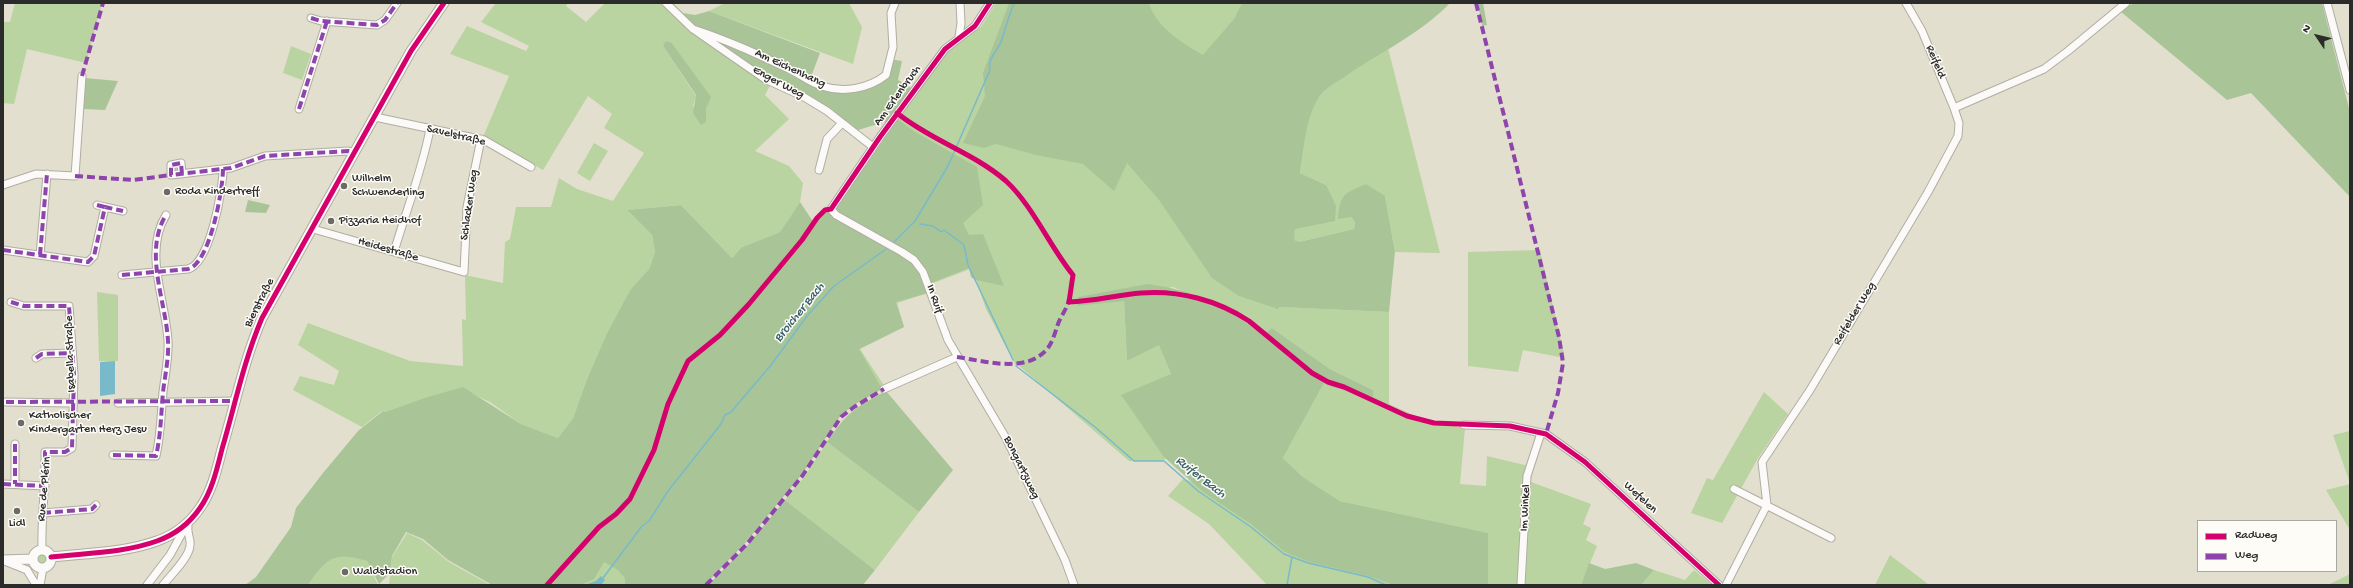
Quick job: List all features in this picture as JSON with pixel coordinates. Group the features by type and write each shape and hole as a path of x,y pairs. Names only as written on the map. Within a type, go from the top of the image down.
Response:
{"main road":[{"name":"Bierstraße","path":"52,557 142,546 174,533 188,522 201,507 211,486 250,348 262,318 376,117 411,51 444,3"},
{"path":"42,549 48,552 52,557 48,566 43,568 37,566 33,559 35,553 42,549"},
{"path":"3,560 33,559"}],"street":[{"path":"311,18 369,25 382,24 397,3"},
{"name":"Enger Weg","path":"666,3 693,29 765,79 804,97 827,111 873,147"},
{"name":"Am Eichenhang","path":"693,29 719,37 754,52 821,86 852,89 871,84 886,75 893,47 892,13 896,3"},
{"path":"959,37 961,23 960,3"},
{"name":"Am Erlenbruch","path":"831,209 873,147 945,49 974,26 990,3"},
{"name":"Reifeld","path":"1906,3 1922,31 1959,123"},
{"path":"1954,108 2044,69 2126,3"},
{"path":"2327,3 2350,90"},
{"path":"299,109 327,21"},
{"path":"3,185 29,176 47,174 75,176 82,76"},
{"name":"Savelstraße","path":"376,117 481,139 531,167"},
{"path":"819,170 820,150 827,139 842,123"},
{"name":"Reifelder Weg","path":"1767,505 1762,462 1810,390 1928,192 1958,136 1959,123"},
{"path":"394,252 408,201 425,154 430,129"},
{"name":"Schlacker Weg","path":"464,272 467,207 481,139"},
{"path":"182,174 223,169 265,156 348,150 355,153"},
{"path":"122,274 188,269 196,266 216,218 220,202 223,169"},
{"path":"40,255 47,174"},
{"path":"97,205 123,211"},
{"path":"3,250 91,262 105,208"},
{"name":"In Ruif","path":"831,209 836,215 914,260 923,272 948,340 957,357"},
{"path":"112,455 156,456 162,425 168,346 157,272 158,237 161,224 166,215"},
{"name":"Heidestraße","path":"313,228 464,272"},
{"name":"Isabella-Straße","path":"11,302 24,306 69,306 71,353 74,375 72,403"},
{"path":"36,358 42,354 71,353"},
{"path":"884,389 957,357"},
{"name":"Bongartzweg","path":"957,357 970,374 1006,438 1065,560 1074,585"},
{"path":"118,403 236,401"},
{"path":"6,402 72,403"},
{"name":"Rue de Plérin","path":"42,549 41,519 43,513 45,486 45,452 65,452 72,448 72,403"},
{"path":"1464,425 1510,426 1541,433"},
{"name":"Im Winkel","path":"1521,585 1527,476 1541,433"},
{"name":"Wefelen","path":"1541,433 1585,462 1719,585"},
{"path":"15,444 15,484"},
{"path":"3,484 45,486"},
{"path":"1734,489 1831,538"},
{"path":"43,513 92,509 96,505"},
{"path":"1726,585 1767,505"},
{"path":"147,585 170,555 188,522"},
{"path":"162,585 187,554 190,545 187,535 188,522"},
{"path":"3,560 27,570 36,585"},
{"path":"40,585 43,568"}],"green space":[{"path":"15,3 102,3 86,63 27,49 14,104 3,103 3,22 10,22"},
{"path":"496,3 568,3 566,6 586,22 605,3 673,3 683,13 686,19 730,52 773,80 765,95 789,119 755,151 789,166 803,183 800,202 780,232 742,247 732,258 681,205 627,210 652,235 655,252 649,269 630,290 607,333 587,379 573,418 558,438 521,424 490,402 467,391 421,399 385,412 382,411 362,427 293,390 300,376 334,385 339,371 298,345 308,323 410,361 463,366 462,319 466,320 465,275 503,283 505,242 510,239 516,207 551,207 559,178 577,189 613,201 644,153 604,128 612,114 588,96 543,170 483,137 509,76 450,54 467,26 526,51 529,46 481,22","holes":["672,43 710,97 706,109 706,122 693,106 696,96 663,46"]},
{"path":"725,3 849,3 862,27 853,64 709,11"},
{"path":"996,3 1446,3 1388,48 1440,253 1395,252 1385,196 1351,217 1355,222 1354,229 1299,242 1293,240 1295,229 1326,185 1300,173 1279,307 1389,312 1389,404 1427,421 1465,428 1460,484 1486,486 1487,456 1533,467 1531,482 1591,504 1583,524 1591,528 1586,540 1597,546 1581,585 1528,585 1521,582 1520,585 1488,585 1487,533 1340,501 1303,477 1283,458 1324,383 1331,387 1373,397 1373,390 1330,369 1272,328 1265,336 1238,316 1173,287 1077,306 1124,300 1127,361 1159,344 1171,374 1126,402 1166,458 1163,461 1129,461 1018,365 1016,366 986,309 976,280 971,277 970,269 931,284 934,291 897,303 904,327 860,349 885,387 854,405 840,416 802,474 746,542 704,585 549,585 837,204 950,48 981,27"},
{"path":"1009,3 1149,3 1157,20 1171,34 1203,55 1234,19 1242,3 1450,3 1439,14 1413,34 1356,69 1324,91 1314,106 1306,134 1300,173 1326,185 1336,206 1335,221 1295,229 1294,240 1299,242 1354,229 1355,222 1351,217 1338,219 1342,199 1353,190 1366,184 1385,196 1395,252 1389,312 1279,307 1278,309 1239,296 1212,278 1159,200 1127,163 1114,191 1083,164 1036,155 996,144 984,148 963,143 985,96 983,73"},
{"path":"1478,3 1483,3 1487,25 1482,26"},
{"path":"2134,3 2322,3 2350,112 2350,197 2251,93 2227,100 2120,11"},
{"path":"709,11 820,53 809,82 843,90 866,84 886,74 889,59 902,61 898,80 918,92 896,118 915,132 977,167 983,205 963,223 969,235 983,234 1004,286 976,280 971,277 969,268 931,283 928,293 896,302 904,327 859,349 882,389 853,405 840,416 802,474 745,543 705,585 625,585 625,578 618,570 604,562 594,579 580,585 492,585 448,560 423,539 406,532 392,556 390,573 379,584 367,561 356,558 339,557 326,563 308,585 245,585 256,577 291,527 296,508 323,473 358,431 383,411 385,412 421,399 463,387 521,424 558,438 573,418 587,379 607,333 630,290 649,269 655,252 652,235 627,210 681,205 732,258 742,247 780,232 800,202 814,223 827,210 834,211 894,125 884,122 855,131 833,110 773,80 730,52 685,19 683,13 695,15"},
{"path":"666,41 672,43 711,97 706,109 706,122 701,125 693,113 696,95 663,46"},
{"path":"291,46 311,54 302,80 283,73"},
{"path":"85,78 118,81 105,110 83,109"},
{"path":"594,143 608,151 590,181 577,173"},
{"path":"248,200 270,205 266,213 245,212"},
{"path":"1540,250 1565,358 1523,350 1518,372 1468,366 1468,252"},
{"path":"1147,284 1196,295 1210,301 1237,316 1264,335 1272,328 1330,369 1373,390 1373,397 1331,387 1324,383 1283,458 1303,477 1340,501 1488,533 1488,585 1394,585 1368,576 1309,562 1285,552 1252,525 1202,491 1164,457 1121,395 1171,374 1159,345 1127,361 1124,301 1077,306 1078,297"},
{"path":"97,292 118,295 118,361 99,361"},
{"path":"886,391 953,470 919,512 827,442 846,417 859,407"},
{"path":"1764,392 1788,414 1758,458 1722,523 1691,513 1707,478 1713,480"},
{"path":"2350,431 2350,483 2333,435"},
{"path":"827,442 919,512 875,570 785,500 805,476"},
{"path":"1183,479 1194,482 1252,525 1394,585 1267,585 1209,524 1168,496"},
{"path":"2350,484 2350,530 2326,490"},
{"path":"785,500 875,570 863,585 708,585 748,545"},
{"path":"407,533 422,540 449,562 490,585 389,585 392,557"},
{"path":"41,554 45,554 47,555 47,563 41,564 38,561 38,557"},
{"name":"Waldstadion","path":"348,555 367,561 378,585 308,585 316,574 329,561 340,556"},
{"path":"1890,555 1928,584 1875,585"},
{"path":"1589,563 1605,569 1636,563 1654,570 1641,585 1581,585"},
{"path":"1654,570 1685,580 1694,570 1712,585 1641,585"},
{"path":"2350,574 2350,585 2328,585"}],"water":[{"path":"115,361 115,394 100,396 100,362"},
{"path":"601,576 605,580 601,585 585,585 596,581"}],"waterway":[{"name":"Broicher Bach","path":"892,244 915,221 948,166 990,70 990,62 1000,43 1014,3"},
{"name":"Ruifer Bach","path":"920,224 933,226 941,232 944,230 964,245 968,265 1013,360"},
{"name":"Broicher Bach","path":"603,578 642,526 649,521 668,491 721,424 725,415 731,412 771,365 807,316 834,286 889,247"},
{"name":"Ruifer Bach","path":"1016,366 1095,427 1134,461 1164,461 1198,491 1251,527 1284,554 1308,563 1368,577 1386,585"},
{"path":"1287,585 1292,557"}],"marked path":[{"path":"82,76 103,3"},
{"path":"311,18 321,21 377,25 385,20 397,3"},
{"path":"1476,3 1559,337 1563,363 1558,393 1546,434"},
{"path":"299,109 327,21"},
{"path":"182,174 181,163 171,165 171,175 231,168 265,156 348,151 355,153"},
{"path":"122,275 188,269 196,264 203,254 214,225 221,192 223,169"},
{"path":"40,255 47,174"},
{"path":"75,176 133,180 171,175"},
{"path":"97,205 105,207"},
{"path":"3,250 88,262 94,256 105,207 123,211"},
{"path":"113,455 156,456 158,448 168,341 158,277 156,245 159,229 166,215"},
{"path":"957,357 1005,364 1017,364 1038,357 1051,343 1069,299"},
{"path":"11,302 24,306 69,306 74,375 72,448 65,452 45,452 45,474"},
{"path":"36,358 42,354 71,353"},
{"path":"706,585 747,544 803,475 841,417 854,407 884,389"},
{"path":"6,402 236,401"},
{"path":"15,444 15,484"},
{"path":"3,484 45,486"},
{"path":"43,513 92,509 96,505"}],"cycle path":[{"path":"51,557 118,550 157,541 169,536 181,528 200,508 214,480 245,366 262,318 411,51 444,3"},
{"path":"547,585 599,527 616,514 630,499 654,450 668,404 688,361 720,335 749,304 802,240 817,218 825,210 831,209 880,137 945,49 975,26 990,3"},
{"path":"897,113 923,131 980,162 1006,181 1016,191 1025,202 1073,275 1069,302 1155,292 1197,298 1224,307 1249,321 1312,373 1328,382 1344,387 1407,416 1434,423 1510,426 1546,434 1585,462 1719,585"}],"place":[{"name":"Wilhelm Schwenderling","path":"344,186"},
{"name":"Roda Kindertreff","path":"167,192"},
{"name":"Pizzaria Heidhof","path":"331,221"},
{"name":"Katholischer Kindergarten Herz Jesu","path":"21,423"},
{"name":"Lidl","path":"17,511"},
{"name":"Waldstadion","path":"345,572"}]}
